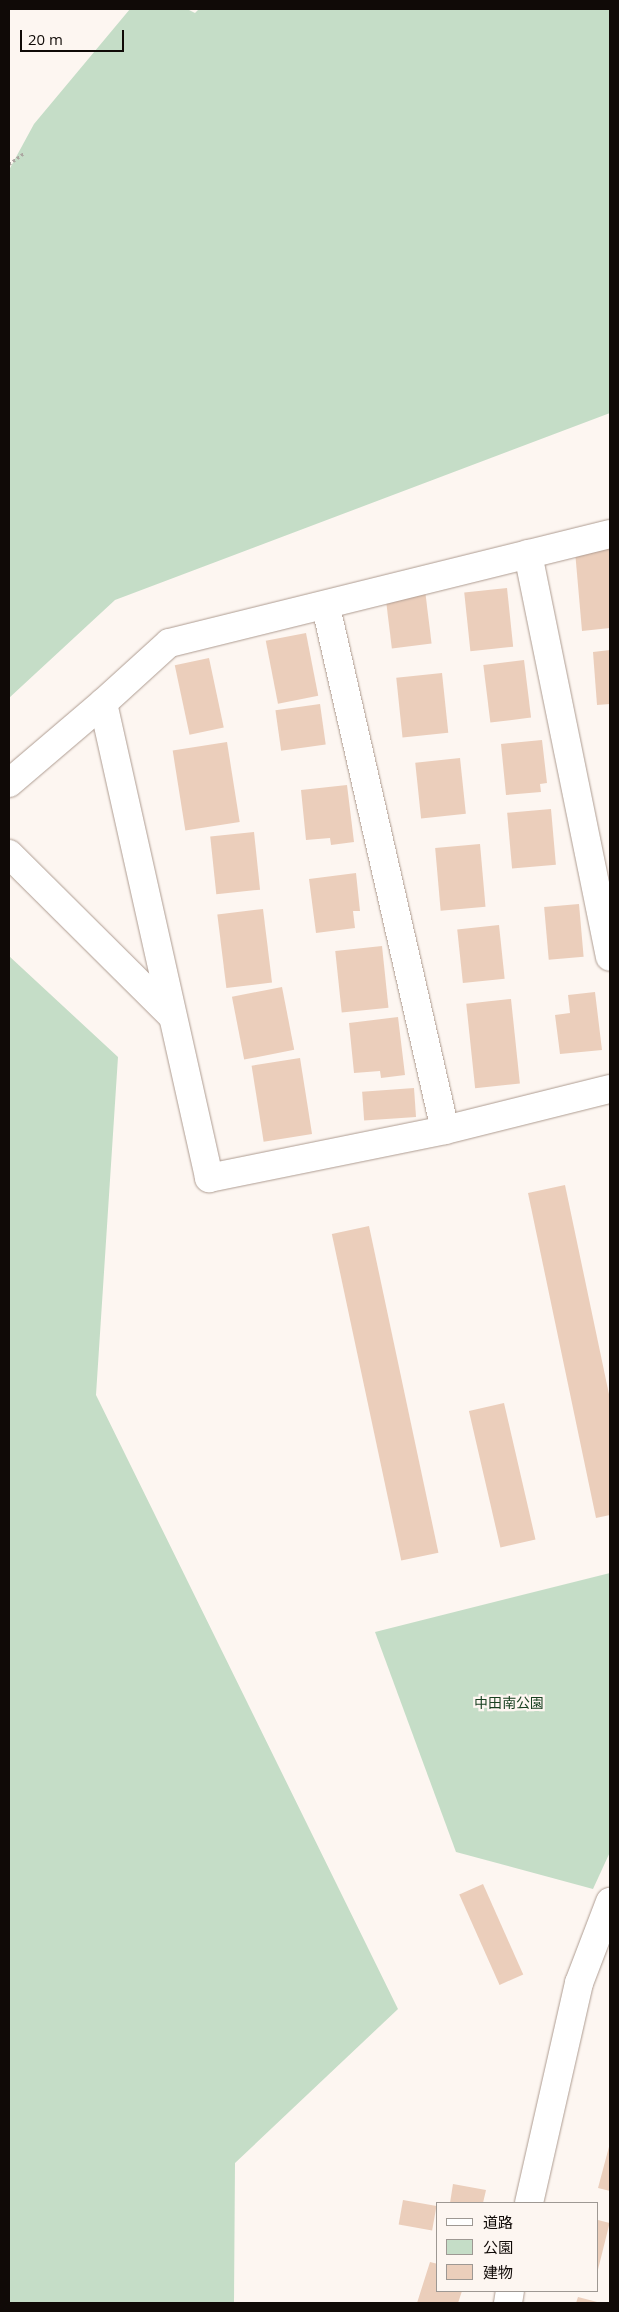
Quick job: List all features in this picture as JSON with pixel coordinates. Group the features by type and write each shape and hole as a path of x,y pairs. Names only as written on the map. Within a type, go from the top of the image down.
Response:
{"street":[{"path":"9,783 103,703 169,642 326,607 610,534"},
{"path":"528,554 610,956"},
{"path":"326,607 444,1130"},
{"path":"103,703 170,1014 208,1178 444,1130 610,1090"},
{"path":"9,854 170,1014"},
{"path":"530,2202 579,1983 608,1912"}],"path":[{"path":"9,164 24,153"}],"green space":[{"path":"130,9 187,9 195,13 199,9 610,9 610,413 115,600 9,698 9,170 34,124"},
{"path":"9,956 118,1057 96,1395 398,2009 235,2163 234,2303 9,2303"},
{"name":"中田南公園","path":"610,1573 610,1852 593,1889 456,1852 375,1632"}],"building":[{"path":"610,548 610,628 582,631 575,551"},
{"path":"507,588 513,647 470,651 464,592"},
{"path":"425,590 432,644 392,648 385,595"},
{"path":"306,633 318,696 278,704 266,641"},
{"path":"610,650 610,704 597,705 593,652"},
{"path":"209,658 224,727 190,735 175,665"},
{"path":"524,660 531,718 490,723 483,665"},
{"path":"442,673 448,733 403,737 396,678"},
{"path":"320,704 326,745 281,751 275,710"},
{"path":"542,740 547,783 540,784 541,792 506,795 501,744"},
{"path":"227,742 240,822 185,831 173,751"},
{"path":"460,758 466,814 421,818 415,763"},
{"path":"347,785 354,842 331,845 330,838 306,840 301,790"},
{"path":"551,809 556,865 512,869 507,813"},
{"path":"254,832 260,890 216,894 210,837"},
{"path":"480,844 485,907 441,911 435,848"},
{"path":"356,873 360,911 353,911 355,928 316,933 309,879"},
{"path":"579,904 584,957 549,960 544,907"},
{"path":"263,909 272,982 226,988 217,915"},
{"path":"499,925 505,979 463,983 457,929"},
{"path":"382,946 388,1008 342,1013 335,951"},
{"path":"282,987 294,1050 244,1060 232,997"},
{"path":"595,992 602,1050 560,1054 555,1015 570,1013 568,995"},
{"path":"511,999 520,1084 475,1088 466,1004"},
{"path":"398,1017 405,1075 381,1078 380,1071 354,1073 349,1023"},
{"path":"300,1058 312,1134 264,1142 252,1066"},
{"path":"414,1088 416,1117 364,1121 362,1092"},
{"path":"565,1185 610,1399 610,1515 596,1518 528,1193"},
{"path":"369,1226 438,1553 401,1561 332,1234"},
{"path":"504,1403 535,1539 500,1548 469,1411"},
{"path":"483,1884 523,1974 500,1985 459,1895"},
{"path":"610,2143 610,2191 598,2188"},
{"path":"453,2184 486,2190 483,2202 450,2202"},
{"path":"403,2200 436,2206 432,2231 399,2225"},
{"path":"599,2220 610,2223 599,2266"},
{"path":"430,2262 436,2264 436,2292 462,2292 458,2303 417,2303"},
{"path":"578,2297 601,2303 576,2303"}]}
